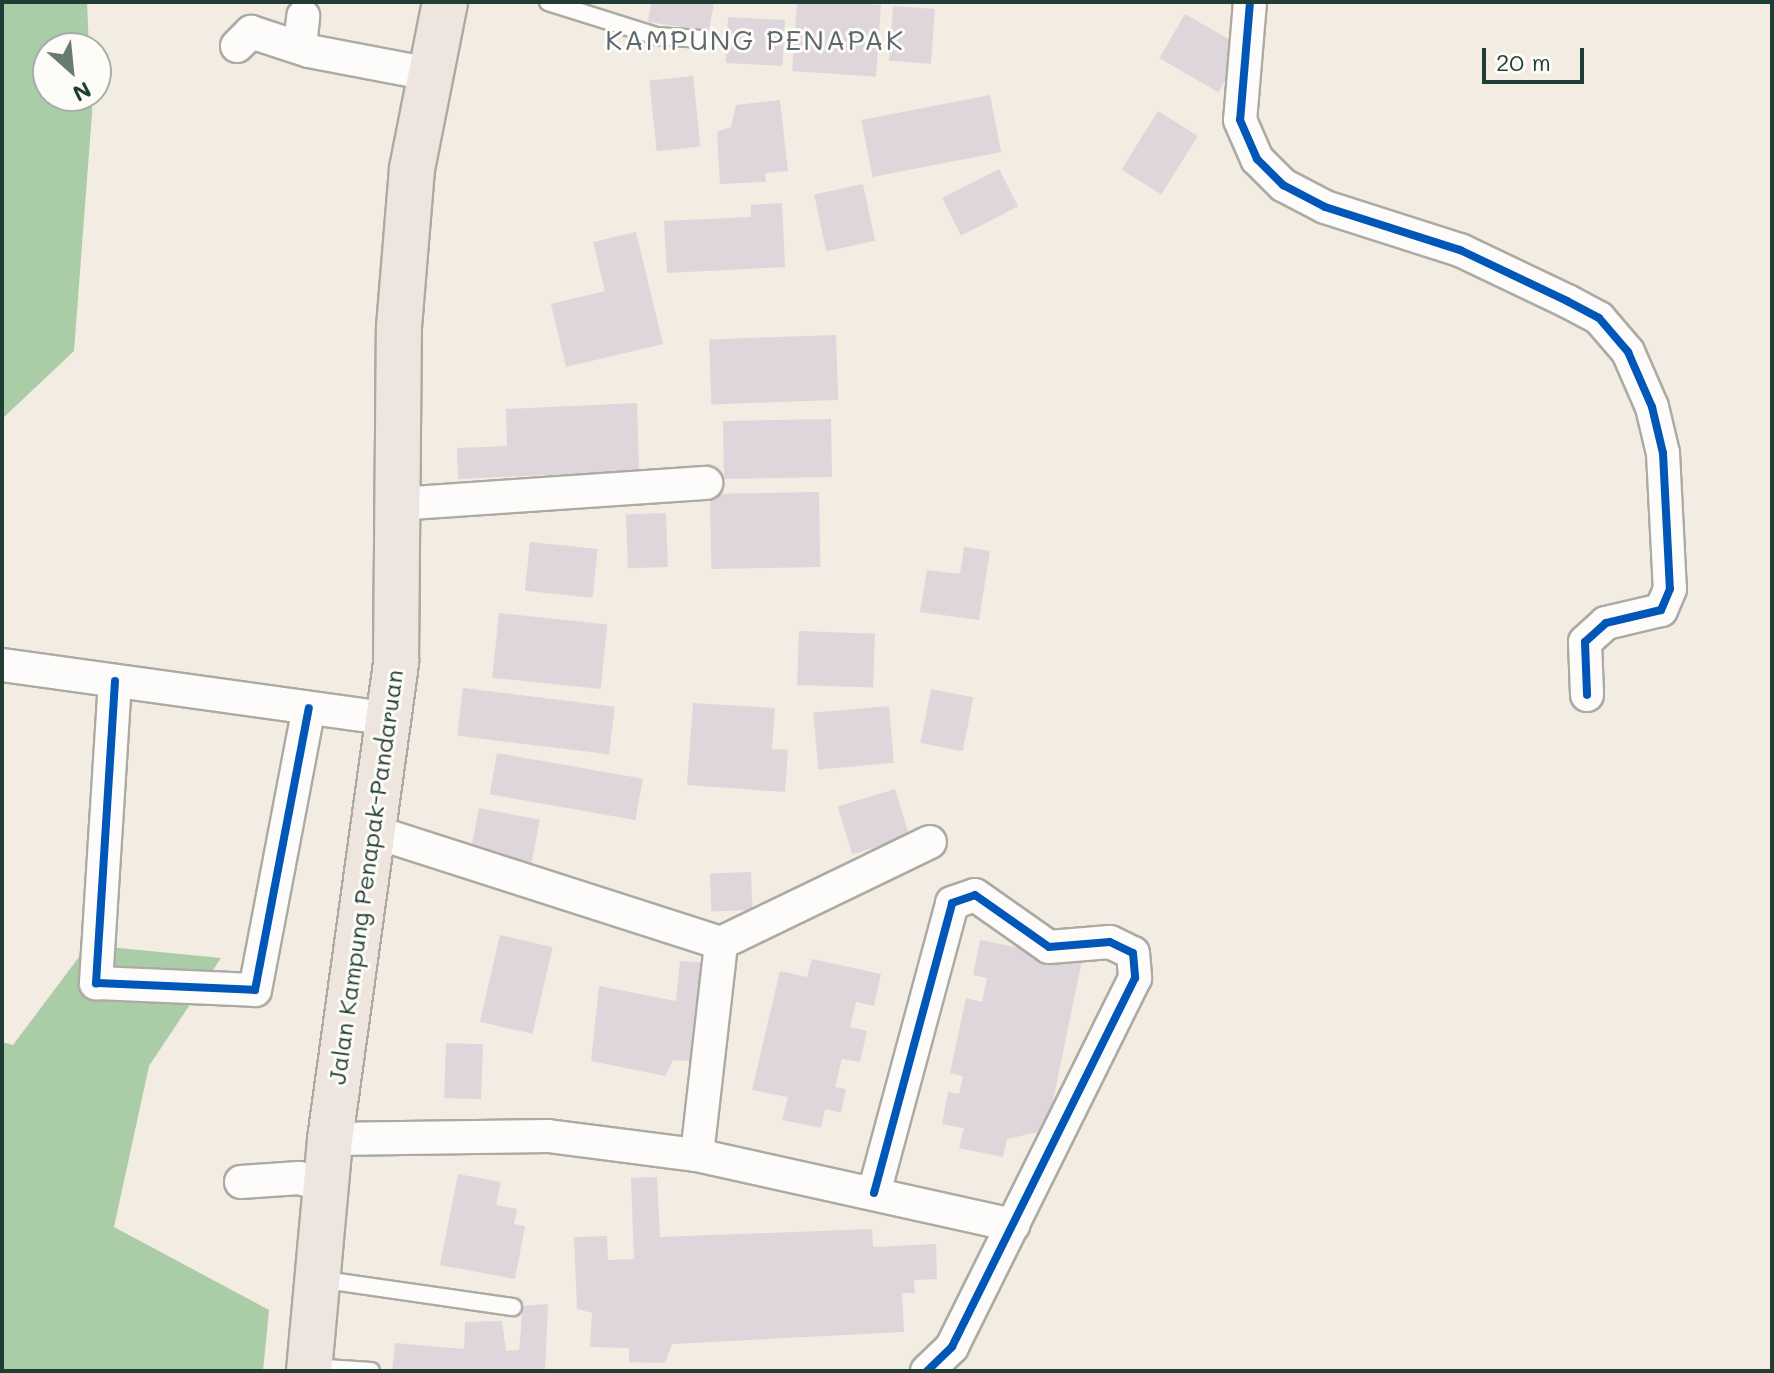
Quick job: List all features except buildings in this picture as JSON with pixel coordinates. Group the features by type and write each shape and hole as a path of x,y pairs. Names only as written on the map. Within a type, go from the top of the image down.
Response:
{"highway":[{"name":"Jalan Kampung Penapak-Pandaruan","path":"309,1369 330,1139 375,832 396,661 399,327 412,169 445,2"}],"street":[{"path":"1250,2 1240,120 1257,159 1283,185 1325,207 1460,250 1567,301 1599,318 1628,352 1652,407 1663,453 1670,589 1661,610 1606,623 1585,642 1587,695"},
{"path":"300,47 303,16"},
{"path":"237,46 251,32 300,47 430,74"},
{"path":"397,504 706,483"},
{"path":"2,665 390,719"},
{"path":"115,681 96,983 255,990 309,708"},
{"path":"375,832 721,943 930,842"},
{"path":"874,1193 945,914 952,903 975,895 1043,945 1123,944 1138,965 952,1347 927,1371"},
{"path":"697,1155 721,943"},
{"path":"330,1139 548,1136 697,1155 1013,1225"},
{"path":"241,1182 299,1178 325,1185"}],"lane":[{"path":"548,2 656,36 702,39"},
{"path":"317,1279 513,1307"},
{"path":"309,1369 371,1371"}],"green space":[{"path":"2,2 87,2 88,32 32,32 32,112 92,112 74,351 2,419"},
{"path":"88,945 221,958 149,1066 114,1227 269,1310 263,1371 2,1371 2,1042 13,1045"}],"cycle path":[{"path":"1250,2 1240,120 1257,159 1283,185 1325,207 1460,250 1567,301 1599,318 1628,352 1652,407 1663,453 1670,589 1661,610 1606,623 1585,642 1587,695"},
{"path":"115,681 96,983 255,990 309,708"},
{"path":"874,1193 952,903 975,895 1049,947 1110,942 1133,953 1135,978 952,1347 927,1371"}],"district":[{"name":"KAMPUNG PENAPAK","path":"755,39"}]}
